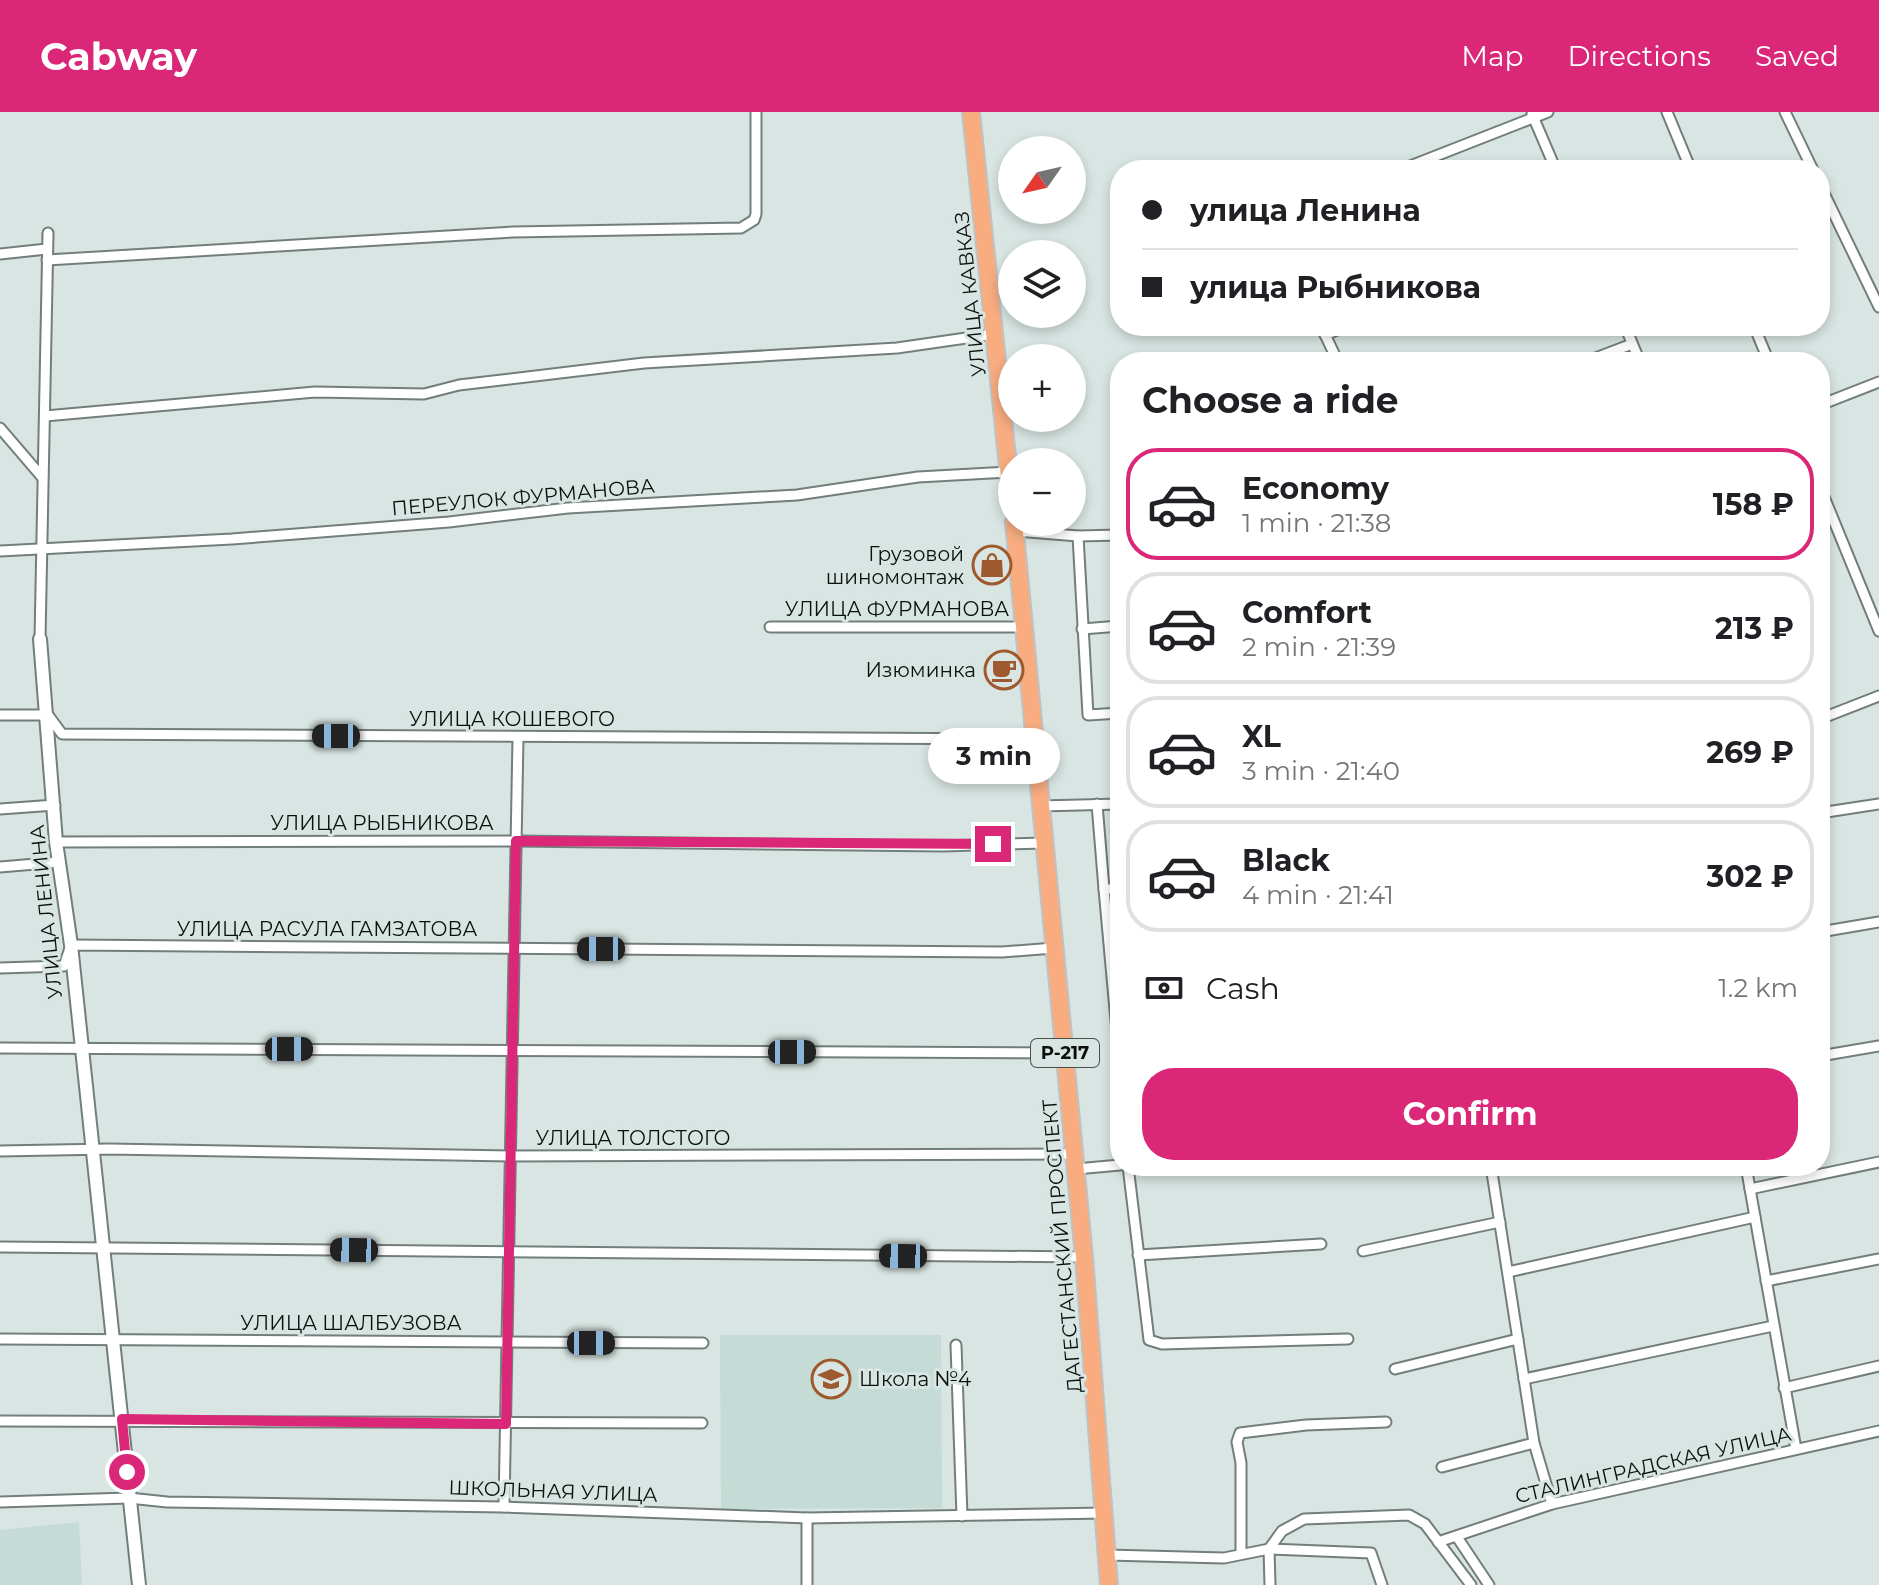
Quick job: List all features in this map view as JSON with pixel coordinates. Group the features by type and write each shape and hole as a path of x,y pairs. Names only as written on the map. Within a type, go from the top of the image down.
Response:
{"highway":[{"name":"УЛИЦА КАВКАЗ","path":"971,112 1006,448"},
{"name":"ДАГЕСТАНСКИЙ ПРОСПЕКТ","path":"1015,536 1084,1257 1109,1585"}],"street":[{"path":"47,260 513,232 741,228 754,220 756,214 756,112"},
{"path":"1424,160 1532,115 1548,112"},
{"path":"1667,112 1687,160"},
{"path":"1785,112 1808,160"},
{"path":"1532,115 1552,160"},
{"path":"1830,206 1879,307"},
{"name":"УЛИЦА ЛЕНИНА","path":"48,233 40,639 56,842 71,945 110,1339 122,1419 139,1585"},
{"path":"0,254 47,249"},
{"path":"45,416 315,392 424,394 459,385 644,363 897,348 994,334"},
{"path":"1629,336 1636,352"},
{"path":"1611,352 1632,344"},
{"path":"1830,401 1879,382"},
{"path":"0,428 42,477"},
{"name":"ПЕРЕУЛОК ФУРМАНОВА","path":"0,551 40,551 435,523 568,508 797,495 918,477 998,473"},
{"path":"1830,511 1879,631"},
{"path":"1086,536 1110,535"},
{"path":"1078,536 1088,715 1110,714"},
{"name":"УЛИЦА ФУРМАНОВА","path":"770,627 1024,627"},
{"path":"1082,629 1110,627"},
{"path":"1830,715 1879,696"},
{"path":"0,715 48,715"},
{"name":"УЛИЦА КОШЕВОГО","path":"48,715 62,734 1034,739"},
{"path":"504,1507 518,737"},
{"path":"1097,804 1110,936"},
{"path":"1040,806 1110,804"},
{"path":"1830,811 1879,804"},
{"path":"0,809 55,805"},
{"name":"УЛИЦА РЫБНИКОВА","path":"56,842 516,841 943,846 1044,843"},
{"path":"0,867 59,862"},
{"path":"1104,889 1110,889"},
{"path":"1830,930 1879,922"},
{"path":"0,968 64,966 71,945"},
{"name":"УЛИЦА РАСУЛА ГАМЗАТОВА","path":"71,945 1002,952 1054,948"},
{"path":"1830,1054 1879,1046"},
{"path":"0,1048 1065,1053"},
{"name":"УЛИЦА ТОЛСТОГО","path":"0,1151 1075,1161 1110,1164"},
{"path":"1830,1172 1879,1162"},
{"path":"1129,1176 1149,1340 1162,1344 1348,1339"},
{"path":"1493,1176 1534,1443 1552,1504"},
{"path":"1748,1176 1796,1449"},
{"path":"1750,1189 1812,1176"},
{"path":"1508,1272 1755,1217"},
{"path":"1363,1251 1500,1222"},
{"path":"1138,1255 1321,1244"},
{"path":"0,1247 1084,1257"},
{"path":"1766,1281 1879,1259"},
{"path":"1524,1379 1773,1326"},
{"name":"УЛИЦА ШАЛБУЗОВА","path":"0,1339 703,1343"},
{"path":"1395,1369 1518,1339"},
{"path":"956,1345 962,1516"},
{"path":"1784,1388 1879,1366"},
{"path":"0,1421 702,1423"},
{"path":"1241,1554 1241,1463 1237,1442 1240,1433 1306,1425 1386,1422"},
{"name":"СТАЛИНГРАДСКАЯ УЛИЦА","path":"1438,1542 1552,1504 1879,1431"},
{"path":"1442,1467 1534,1443"},
{"name":"ШКОЛЬНАЯ УЛИЦА","path":"0,1502 129,1498 167,1502 504,1507 807,1518 1105,1513"},
{"path":"1270,1585 1269,1549 1282,1531 1304,1519 1409,1515 1425,1524 1471,1585"},
{"path":"807,1518 807,1585"},
{"path":"1457,1537 1489,1585"},
{"path":"1107,1555 1224,1558 1269,1549 1371,1553 1382,1585"}],"shaded area":[{"name":"Школа №4","path":"720,1335 941,1335 942,1508 721,1509"},
{"path":"79,1522 82,1585 0,1585 0,1530"}],"place":[{"name":"Грузовой шиномонтаж","path":"992,565"},
{"name":"Изюминка","path":"1004,670"},
{"name":"Школа №4","path":"831,1379"}],"route":[{"path":"127,1472 122,1419 506,1424 516,841 993,844"}]}
